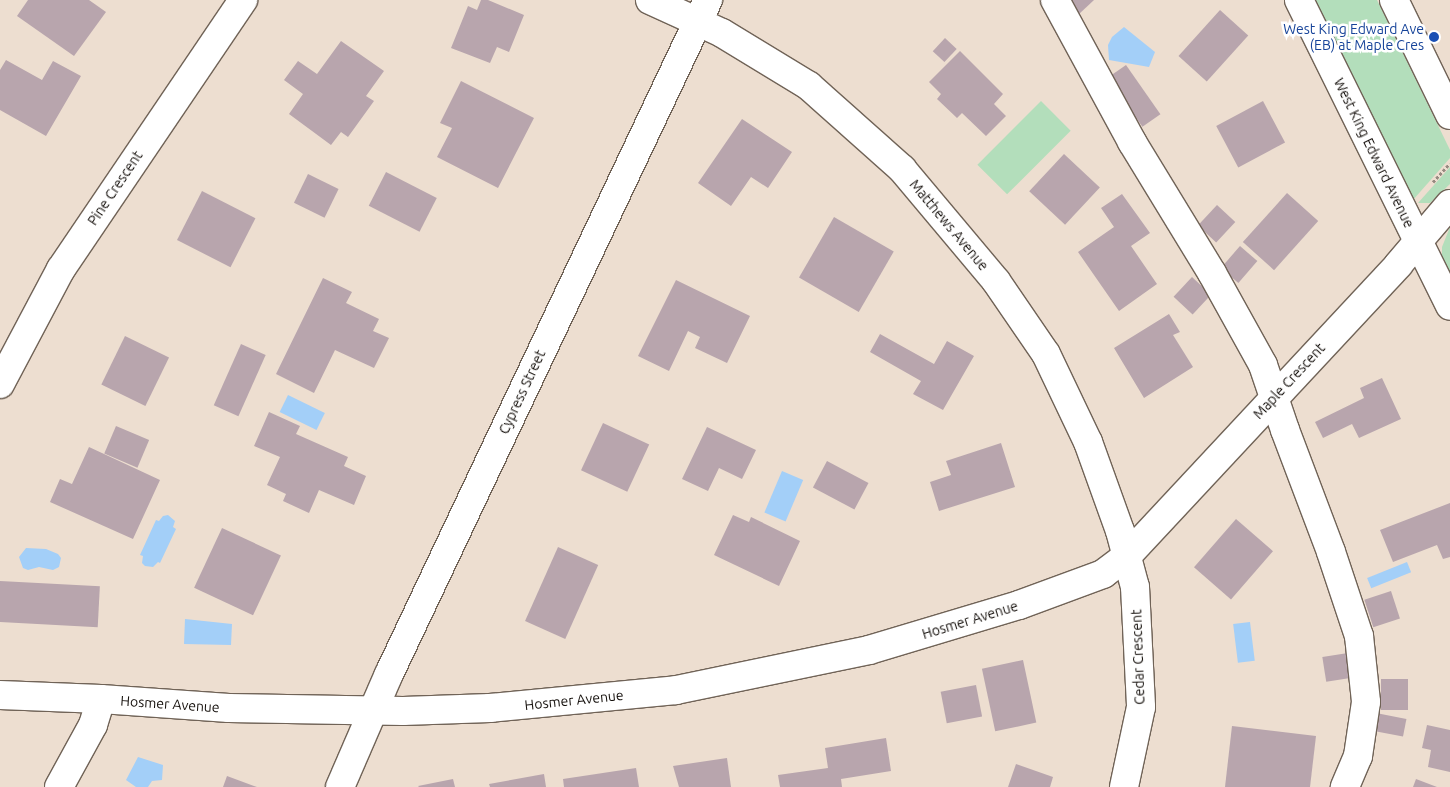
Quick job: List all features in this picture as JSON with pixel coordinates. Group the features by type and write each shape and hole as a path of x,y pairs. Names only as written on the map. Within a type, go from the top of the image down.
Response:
{"street":[{"name":"Pine Crescent","path":"0,384 61,269 243,0"},
{"name":"Matthews Avenue","path":"650,0 703,11 809,86 902,169 996,281 1046,354 1088,442 1127,556"},
{"path":"1055,0 1132,142 1212,272 1263,365 1273,397 1331,552 1358,636 1366,702 1358,756 1345,787"},
{"name":"West King Edward Avenue","path":"1300,0 1450,306"},
{"path":"1394,0 1450,115"},
{"name":"Cypress Street","path":"340,787 373,711 703,11"},
{"name":"Maple Crescent","path":"1127,556 1418,243 1450,204"},
{"name":"Hosmer Avenue","path":"0,694 101,698 229,708 373,711 490,708 676,690 869,650 1019,605 1103,574 1127,556"},
{"name":"Cedar Crescent","path":"1124,787 1141,707 1136,594 1127,556"},
{"path":"59,787 93,724 101,698"}],"green space":[{"path":"1313,0 1377,0 1450,150 1450,158 1413,200 1410,197"},
{"path":"1041,101 1071,131 1007,194 977,165"},
{"path":"1450,167 1450,184 1430,203 1418,203"},
{"path":"1450,227 1450,273 1442,256 1442,247"}],"water":[{"path":"1124,27 1155,52 1149,67 1109,60 1108,45 1112,37"},
{"path":"288,395 325,413 317,430 280,412"},
{"path":"782,471 803,480 786,521 764,512"},
{"path":"168,515 175,521 173,527 176,529 160,563 158,562 153,567 145,566 142,563 143,556 140,555 156,520 159,521 163,516"},
{"path":"26,548 46,549 58,554 61,558 59,567 53,570 39,567 28,570 23,568 19,557"},
{"path":"1407,562 1411,572 1371,588 1367,578"},
{"path":"185,619 232,624 231,645 184,644"},
{"path":"1250,622 1255,661 1238,663 1233,624"},
{"path":"138,757 163,765 162,780 152,781 148,787 136,787 126,780"}],"building":[{"path":"28,0 89,0 106,12 74,56 17,16"},
{"path":"481,0 488,0 524,15 509,52 497,47 490,63 451,48 468,6 477,10"},
{"path":"1064,0 1094,0 1078,15"},
{"path":"1220,10 1248,35 1207,82 1179,56"},
{"path":"945,38 957,49 944,62 933,51"},
{"path":"341,41 384,71 366,96 374,101 348,137 341,132 331,145 289,114 303,94 284,80 298,61 317,74"},
{"path":"960,51 1003,94 994,104 1006,116 986,136 962,113 957,118 937,99 941,94 929,82"},
{"path":"6,60 42,80 53,61 81,76 46,136 0,110 0,70"},
{"path":"1126,65 1160,114 1142,127 1108,78"},
{"path":"461,81 534,118 498,188 437,157 452,128 440,123"},
{"path":"1263,101 1285,142 1238,167 1216,126"},
{"path":"742,119 792,152 768,188 751,177 731,206 698,183"},
{"path":"1064,154 1100,187 1065,225 1029,191"},
{"path":"386,172 437,198 420,232 369,206"},
{"path":"308,174 339,189 325,218 294,203"},
{"path":"202,191 255,218 230,267 177,240"},
{"path":"1287,193 1318,221 1274,270 1243,242"},
{"path":"1122,194 1150,233 1131,246 1157,284 1119,311 1078,252 1114,227 1101,208"},
{"path":"1217,205 1235,222 1216,243 1198,225"},
{"path":"834,217 894,252 859,312 799,278"},
{"path":"1240,246 1257,261 1238,283 1221,268"},
{"path":"1192,277 1211,295 1193,314 1174,297"},
{"path":"323,278 352,292 346,303 379,319 373,331 389,338 374,368 335,350 314,393 276,374"},
{"path":"676,280 750,316 727,363 695,348 700,337 688,331 669,371 638,356"},
{"path":"1169,314 1180,332 1173,335 1193,367 1144,398 1114,348"},
{"path":"880,334 934,364 947,341 974,356 943,410 913,394 921,381 870,352"},
{"path":"125,336 169,357 145,406 101,385"},
{"path":"241,344 266,355 238,416 214,405"},
{"path":"1382,378 1401,419 1359,438 1352,424 1323,438 1315,422 1364,398 1360,388"},
{"path":"269,412 300,426 296,434 348,457 344,466 366,476 354,505 319,490 309,513 283,501 286,494 267,485 280,457 254,446"},
{"path":"603,423 649,445 627,492 581,470"},
{"path":"116,426 149,440 137,468 104,454"},
{"path":"707,427 756,450 742,479 719,468 708,491 682,479"},
{"path":"1001,443 1015,487 939,511 930,482 951,475 946,461"},
{"path":"89,447 160,480 133,539 50,502 60,479 72,484"},
{"path":"827,461 868,483 854,510 813,487"},
{"path":"1450,503 1450,557 1443,559 1437,545 1393,562 1380,530"},
{"path":"733,515 749,522 751,517 800,541 779,586 714,555"},
{"path":"1236,519 1273,551 1231,599 1194,567"},
{"path":"222,528 281,555 253,615 194,588"},
{"path":"558,547 598,565 565,639 525,621"},
{"path":"0,581 100,586 98,627 0,622"},
{"path":"1391,591 1400,619 1373,627 1364,600"},
{"path":"1348,653 1352,678 1326,682 1322,657"},
{"path":"1023,660 1036,723 995,731 982,669"},
{"path":"1381,679 1408,679 1408,710 1381,710"},
{"path":"976,685 982,716 947,723 941,692"},
{"path":"1376,713 1406,719 1403,737 1373,731"},
{"path":"1427,725 1450,730 1450,772 1428,767 1431,750 1422,748"},
{"path":"1232,726 1316,736 1310,787 1225,787"},
{"path":"886,738 891,771 841,779 842,787 780,787 778,775 828,768 825,748"},
{"path":"727,758 731,787 679,787 673,766"},
{"path":"1016,764 1053,777 1050,787 1008,787"},
{"path":"636,768 639,787 564,787 563,779"},
{"path":"544,774 546,787 490,787 489,784"},
{"path":"227,776 257,787 223,787"},
{"path":"453,779 455,787 418,786"},
{"path":"1416,779 1437,787 1413,787"}],"place":[{"name":"West King Edward Ave (EB) at Maple Cres","path":"1434,37"}]}
